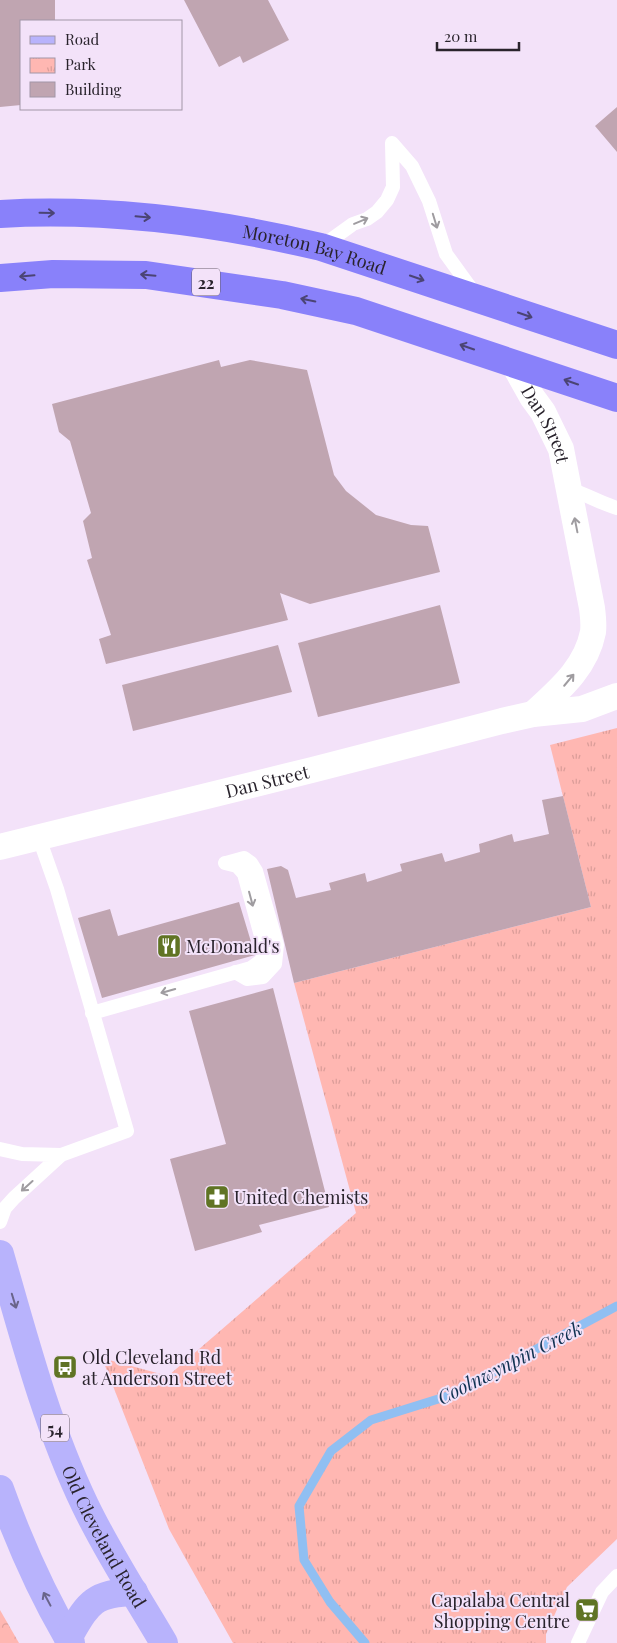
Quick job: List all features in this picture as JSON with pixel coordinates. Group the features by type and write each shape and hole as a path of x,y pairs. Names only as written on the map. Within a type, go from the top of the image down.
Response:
{"highway":[{"name":"Moreton Bay Road","path":"0,214 94,213 158,218 270,234 321,246 617,345"},
{"name":"22","path":"0,278 53,274 146,274 282,295 356,311 617,398"}],"main road":[{"name":"Old Cleveland Road","path":"0,1254 42,1392 63,1452 85,1505 110,1553 164,1643"},
{"path":"0,1489 42,1590 69,1640"},
{"path":"0,1522 28,1559"},
{"path":"69,1640 82,1614 97,1599 115,1593 134,1592"}],"street":[{"name":"Dan Street","path":"513,363 554,432 561,450 592,608 593,631 588,649 580,666 566,683 534,714"},
{"name":"Dan Street","path":"0,847 534,714 582,709 617,696"}],"lane":[{"path":"321,246 353,224 367,219 377,212 387,200 393,187 392,144 412,166 429,201 446,254 479,299"},
{"name":"Dan Street","path":"569,489 617,508"},
{"path":"0,1149 22,1154 61,1154 127,1131 56,889 39,838"},
{"path":"92,1012 250,968 262,960 264,947 244,874 237,866 225,863"},
{"path":"0,1222 5,1208 61,1154"},
{"path":"578,1643 602,1592 617,1576"}],"green space":[{"path":"617,728 617,1539 567,1587 546,1634 546,1643 233,1643 169,1529 102,1358 168,1376 356,1213 294,983 591,907 550,745"},
{"path":"0,1610 19,1643 0,1643"}],"building":[{"path":"0,0 55,0 55,20 20,20 20,105 0,107"},
{"path":"184,0 268,0 289,40 243,63 240,56 219,67"},
{"path":"617,107 617,152 595,126"},
{"path":"219,360 221,367 250,360 307,370 334,475 346,491 376,515 411,525 428,526 440,572 310,604 280,593 288,620 106,664 99,639 111,635 87,560 92,558 83,521 91,513 70,441 59,432 52,404"},
{"path":"440,605 460,683 318,717 298,643"},
{"path":"278,645 292,692 133,731 122,685"},
{"path":"563,796 591,907 294,983 267,869 281,866 288,870 296,898 331,890 329,883 365,873 367,882 402,871 400,864 442,853 445,862 480,852 479,844 512,834 514,842 549,834 542,800"},
{"name":"McDonald's","path":"239,902 255,955 102,998 78,918 110,909 118,936"},
{"path":"273,988 329,1207 259,1225 262,1232 195,1251 170,1159 226,1144 189,1011"}],"waterway":[{"name":"Coolnwynpin Creek","path":"365,1643 330,1602 304,1560 299,1506 331,1451 371,1420 451,1395 617,1306"}],"place":[{"name":"McDonald's","path":"169,946"},
{"name":"United Chemists","path":"217,1197"},
{"name":"Old Cleveland Rd at Anderson Street","path":"65,1367"},
{"name":"Capalaba Central Shopping Centre","path":"587,1610"}]}
